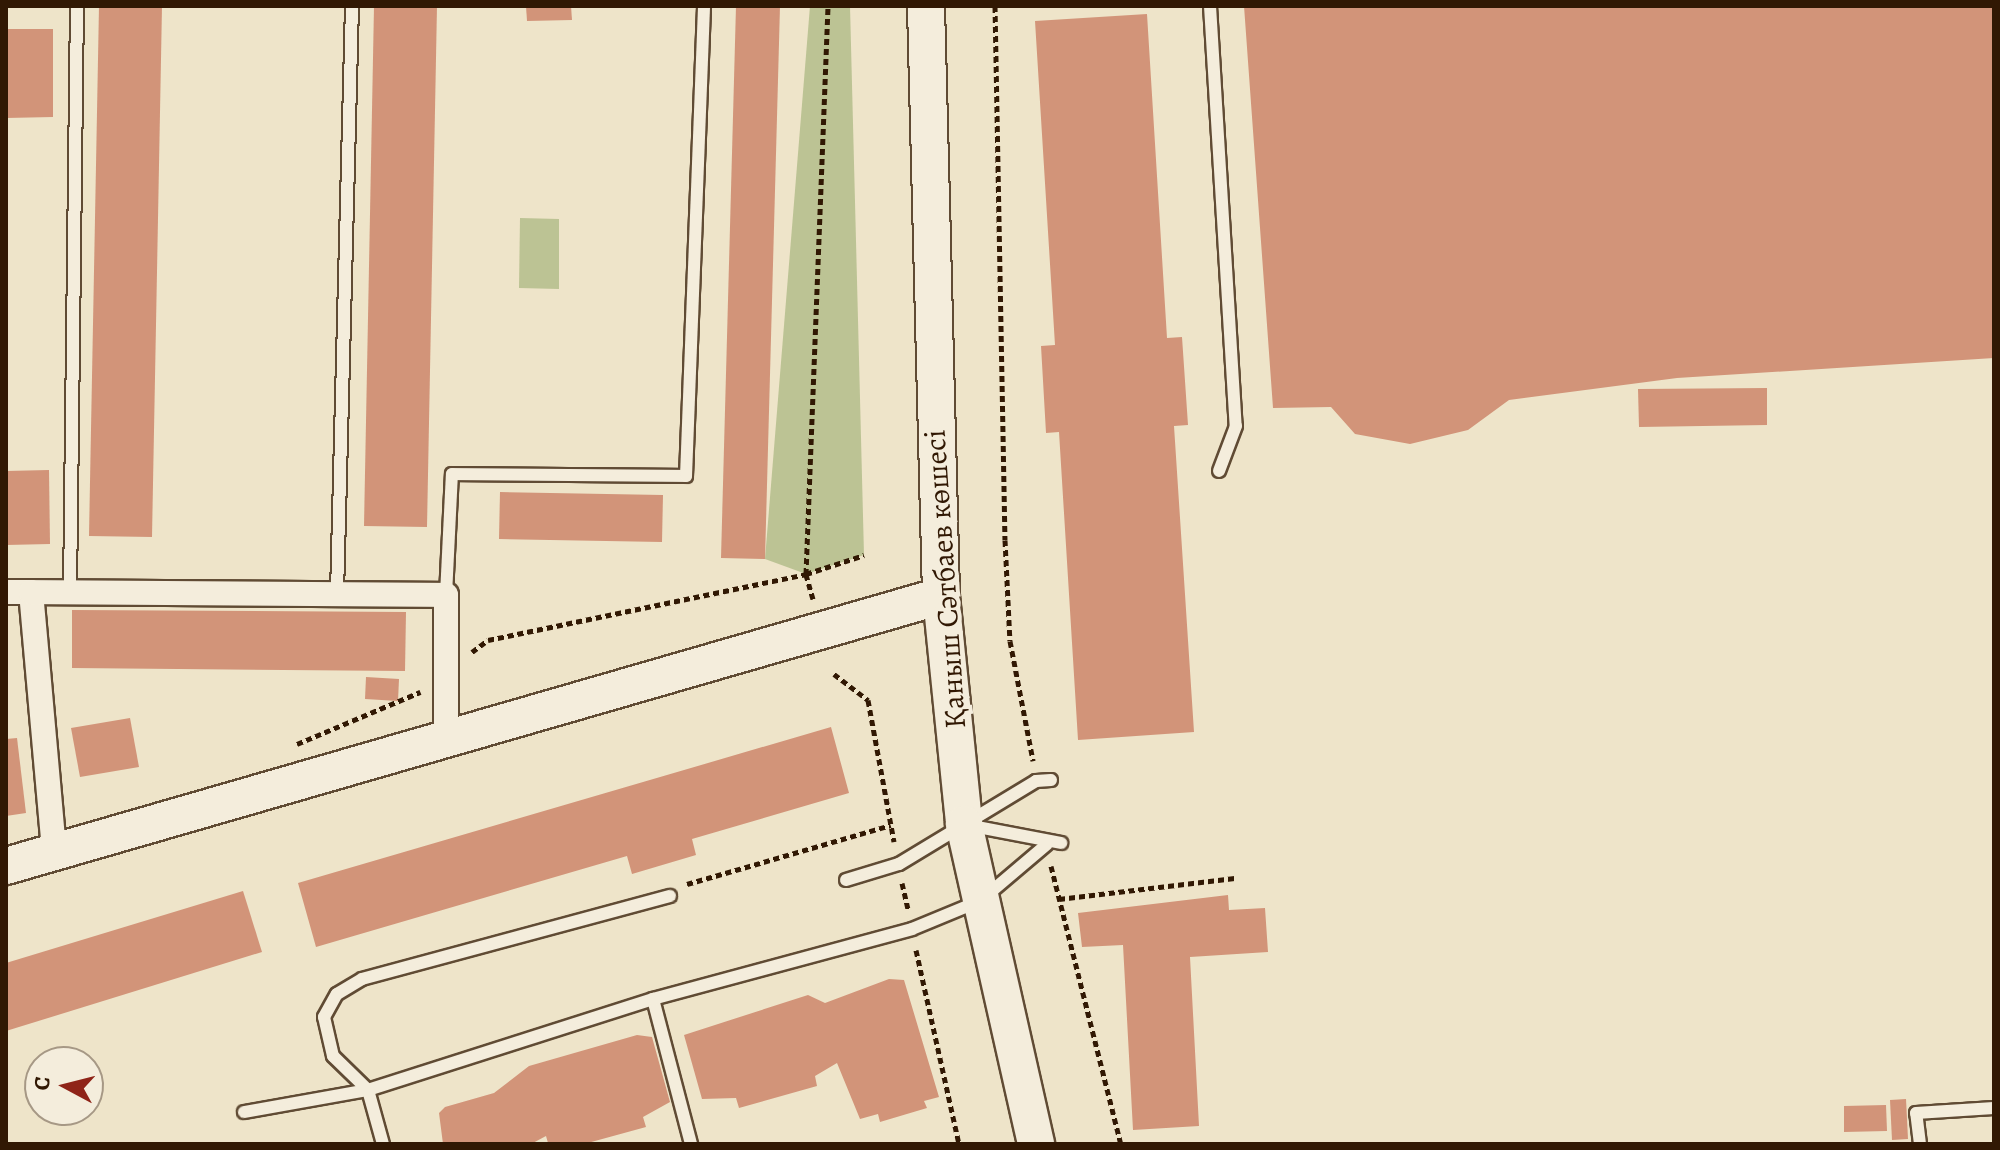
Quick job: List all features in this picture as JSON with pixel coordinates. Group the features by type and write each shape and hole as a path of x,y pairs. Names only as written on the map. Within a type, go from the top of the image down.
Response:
{"main road":[{"name":"Қаныш Сәтбаев көшесі","path":"926,6 941,596 964,824 1036,1144"},
{"path":"6,866 446,736 941,596"}],"street":[{"path":"6,592 446,595 446,736"},
{"path":"31,592 54,852"}],"lane":[{"path":"70,592 77,6"},
{"path":"337,594 352,6"},
{"path":"446,595 452,474 686,476 704,6"},
{"path":"1210,6 1236,426 1219,471"},
{"path":"846,880 899,864 1036,781 1051,780"},
{"path":"964,824 1046,845 1061,843"},
{"path":"244,1112 368,1090 653,999 912,929 980,901 1046,845"},
{"path":"383,1144 368,1090 333,1056 324,1017 337,994 362,979 670,896"},
{"path":"653,999 691,1144"},
{"path":"1920,1144 1916,1113 1994,1108"}],"path":[{"path":"814,603 806,574 828,6"},
{"path":"995,6 1005,540 1010,641 1036,781"},
{"path":"996,541 1005,540"},
{"path":"289,747 406,703 488,640 806,574 864,555"},
{"path":"834,674 868,700 912,929 959,1144"},
{"path":"670,896 692,881 891,825"},
{"path":"1046,845 1121,1144"},
{"path":"1059,899 1235,878"}],"green space":[{"path":"810,6 850,6 864,555 806,574 765,559"},
{"path":"520,218 559,219 559,289 519,288"}],"building":[{"path":"99,6 162,6 152,537 89,536"},
{"path":"374,6 437,6 427,527 364,526"},
{"path":"526,6 571,6 572,20 527,21"},
{"path":"736,6 780,6 765,559 721,558"},
{"path":"1244,6 1994,6 1994,358 1677,378 1509,400 1468,430 1410,444 1355,434 1331,407 1273,408"},
{"path":"1147,14 1167,338 1182,337 1188,425 1174,426 1194,732 1078,740 1059,432 1046,433 1041,346 1055,345 1035,21"},
{"path":"6,29 53,29 53,117 6,118"},
{"path":"1767,388 1767,425 1639,427 1638,389"},
{"path":"49,470 50,544 6,545 6,471"},
{"path":"500,492 663,495 662,542 499,539"},
{"path":"72,610 406,612 405,671 72,668"},
{"path":"366,677 399,679 398,701 365,699"},
{"path":"130,718 139,767 80,777 71,728"},
{"path":"831,727 849,793 692,839 696,855 632,874 627,856 316,947 298,883"},
{"path":"17,738 26,813 6,816 6,739"},
{"path":"243,891 262,952 6,1031 6,963"},
{"path":"1228,895 1229,910 1265,908 1268,952 1190,957 1199,1126 1133,1130 1123,945 1082,947 1078,913"},
{"path":"889,979 904,980 939,1097 924,1101 927,1108 880,1122 878,1114 860,1119 837,1063 815,1076 817,1086 739,1108 736,1098 702,1099 684,1035 808,995 825,1003"},
{"path":"637,1035 652,1037 670,1102 643,1117 646,1127 584,1144 548,1143 546,1136 531,1144 443,1144 439,1113 445,1107 494,1093 529,1066"},
{"path":"1906,1099 1908,1139 1892,1140 1890,1100"},
{"path":"1886,1105 1887,1131 1844,1132 1844,1106"}]}
